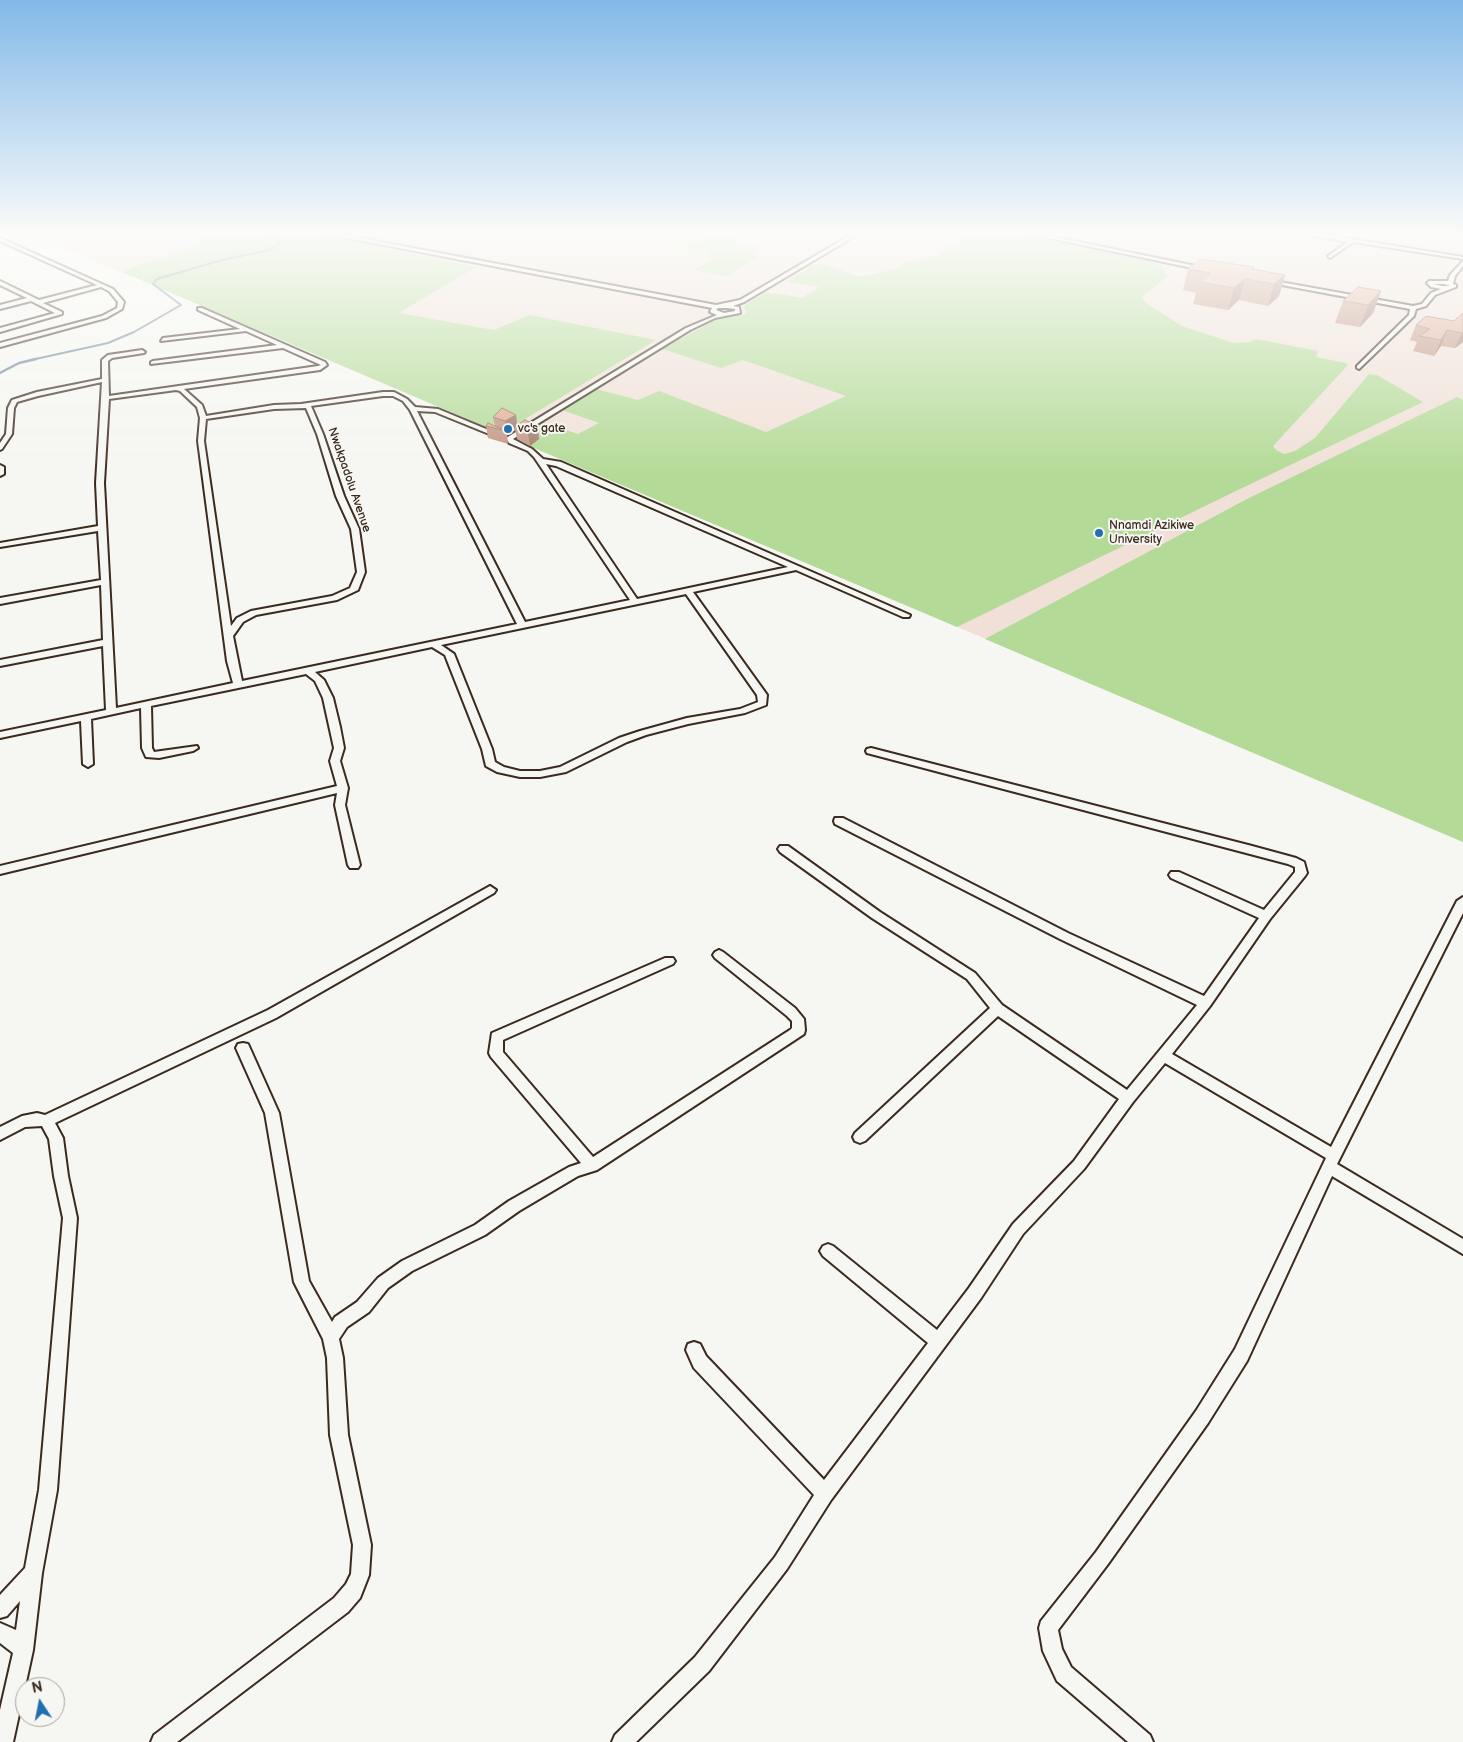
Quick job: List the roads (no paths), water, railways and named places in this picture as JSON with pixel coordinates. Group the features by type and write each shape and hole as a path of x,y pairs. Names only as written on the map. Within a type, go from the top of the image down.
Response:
{"street":[{"path":"0,330 56,314"},
{"path":"0,345 109,314"},
{"path":"106,398 320,368 324,365 212,314"},
{"path":"510,440 510,436 710,314"},
{"path":"1359,368 1412,314"},
{"path":"10,328 32,337"},
{"path":"163,340 245,329"},
{"path":"153,363 282,346"},
{"path":"111,712 100,483 106,398 104,380 106,358 117,354 142,352"},
{"path":"0,448 8,434 10,402 37,394 104,380"},
{"path":"175,388 182,390 200,406 203,418 201,441 232,661 238,685"},
{"path":"203,418 274,407 304,406 394,394 405,400 413,409 523,626"},
{"name":"Nwakpadolu Avenue","path":"229,635 240,620 254,613 347,594 354,590 361,572 355,529 340,496 311,410 304,406"},
{"path":"413,409 436,410 530,450 569,501 635,602"},
{"path":"540,462 558,464 906,615"},
{"path":"0,466 0,474"},
{"path":"0,545 102,528"},
{"path":"0,735 795,568"},
{"path":"0,601 105,582"},
{"path":"432,644 449,654 487,749 490,764 501,770 520,774 540,774 562,770 623,740 643,733 742,711 763,703 762,695 688,591"},
{"path":"0,663 108,642"},
{"path":"307,670 319,680 328,698 339,748 335,761 343,788 340,805 354,865"},
{"path":"146,705 147,748 150,755 193,748"},
{"path":"86,717 88,764"},
{"path":"622,1742 702,1664 781,1562 825,1494 975,1293 1018,1229 1079,1165 1128,1098 1206,1003 1266,916 1301,873 1301,868 1297,863 871,751"},
{"path":"0,870 343,788"},
{"path":"839,821 1064,936 1206,1003"},
{"path":"784,849 876,915 971,976 998,1010 1128,1098"},
{"path":"1175,875 1266,916"},
{"path":"46,1121 272,1014 490,890"},
{"path":"1143,1742 1064,1674 1053,1651 1048,1628 1102,1558 1202,1416 1241,1356 1332,1162 1463,901"},
{"path":"331,1337 341,1322 363,1307 383,1283 407,1266 480,1230 514,1206 574,1171 592,1166 796,1034 799,1030 798,1019 719,955"},
{"path":"592,1166 496,1053 497,1037 669,961"},
{"path":"860,1137 998,1010"},
{"path":"160,1742 341,1605 354,1591 360,1575 362,1545 339,1435 335,1358 331,1337 302,1282 272,1113 243,1048"},
{"path":"1163,1055 1463,1247"},
{"path":"0,1134 22,1122 37,1118 46,1121 56,1138 61,1176 70,1218 48,1490 33,1573 23,1650 3,1742"},
{"path":"828,1251 938,1341"},
{"path":"694,1350 700,1362 825,1494"},
{"path":"0,1609 33,1573"},
{"path":"0,1633 9,1636 23,1650"}],"waterway":[{"path":"31,360 108,343 134,332 165,314"},
{"path":"0,373 19,363 36,359"}],"place":[{"name":"vc's gate","path":"508,429"},
{"name":"Nnamdi Azikiwe University","path":"1099,533"}]}
